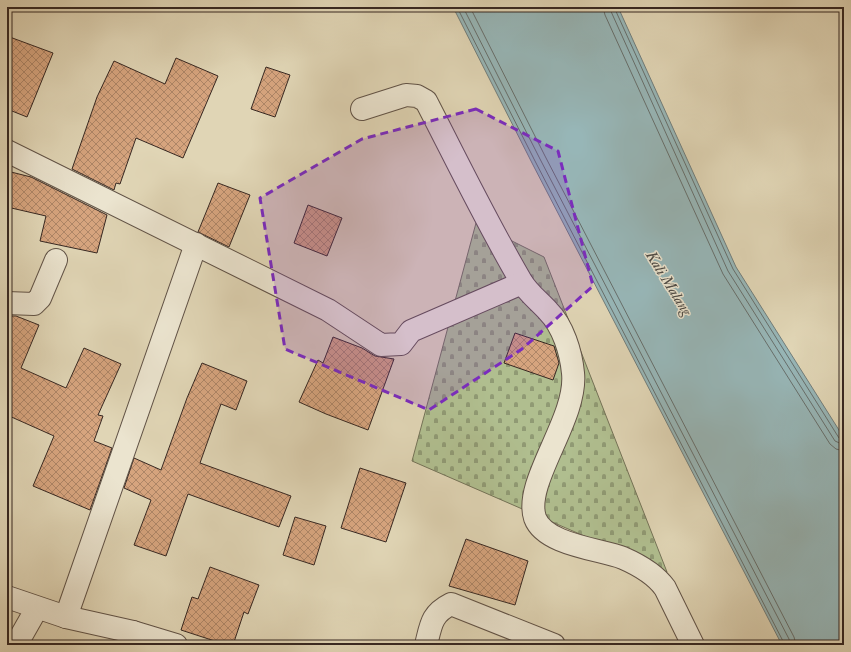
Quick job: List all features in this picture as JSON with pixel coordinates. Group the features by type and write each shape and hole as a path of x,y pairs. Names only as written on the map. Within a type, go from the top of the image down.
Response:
{"street":[{"path":"362,109 406,95 417,96 426,101 522,283 550,312 559,326 570,352 573,375 572,392 564,418 537,484 534,504 536,518 544,528 559,540 622,558 651,574 666,588 693,645"},
{"path":"7,151 328,310 381,345 401,344 411,331 522,283"},
{"path":"66,617 196,244"},
{"path":"7,303 34,304 40,298 56,260"},
{"path":"7,597 131,638 176,645"},
{"path":"426,645 433,618 441,609 451,604 554,645"},
{"path":"16,645 37,608"}],"highlighted area":[{"path":"476,109 558,151 593,286 522,349 429,410 285,349 260,198 362,139"}],"green space":[{"path":"476,223 544,257 667,572 412,461"}],"water":[{"path":"453,7 618,7 736,267 844,438 844,645 782,645 532,163"}],"building":[{"path":"7,36 53,53 27,117 7,109"},
{"path":"176,58 218,76 183,158 136,138 120,184 116,183 114,190 72,169 97,97 114,61 165,84"},
{"path":"266,67 290,75 275,117 251,109"},
{"path":"7,171 31,177 107,215 97,253 40,241 46,216 7,207"},
{"path":"218,183 250,195 229,247 198,232"},
{"path":"308,205 342,218 327,256 294,243"},
{"path":"7,316 16,316 39,325 21,368 66,388 84,348 121,364 98,415 103,416 94,441 112,448 90,510 33,486 54,436 7,415"},
{"path":"515,333 554,346 559,363 553,380 504,363"},
{"path":"333,337 362,348 375,356 394,359 368,430 299,402 318,360 323,363"},
{"path":"202,363 247,381 236,410 221,404 200,463 291,496 279,527 188,494 166,556 134,545 151,500 124,488 134,458 161,470 187,398"},
{"path":"360,468 406,483 386,542 341,528"},
{"path":"295,517 326,526 314,565 283,555"},
{"path":"466,539 528,561 515,605 449,586"},
{"path":"210,567 259,585 248,614 244,612 233,645 227,645 181,630 192,597 198,599"}],"waterway":[{"name":"Kali Malang","path":"779,452 820,514 844,521"}]}
